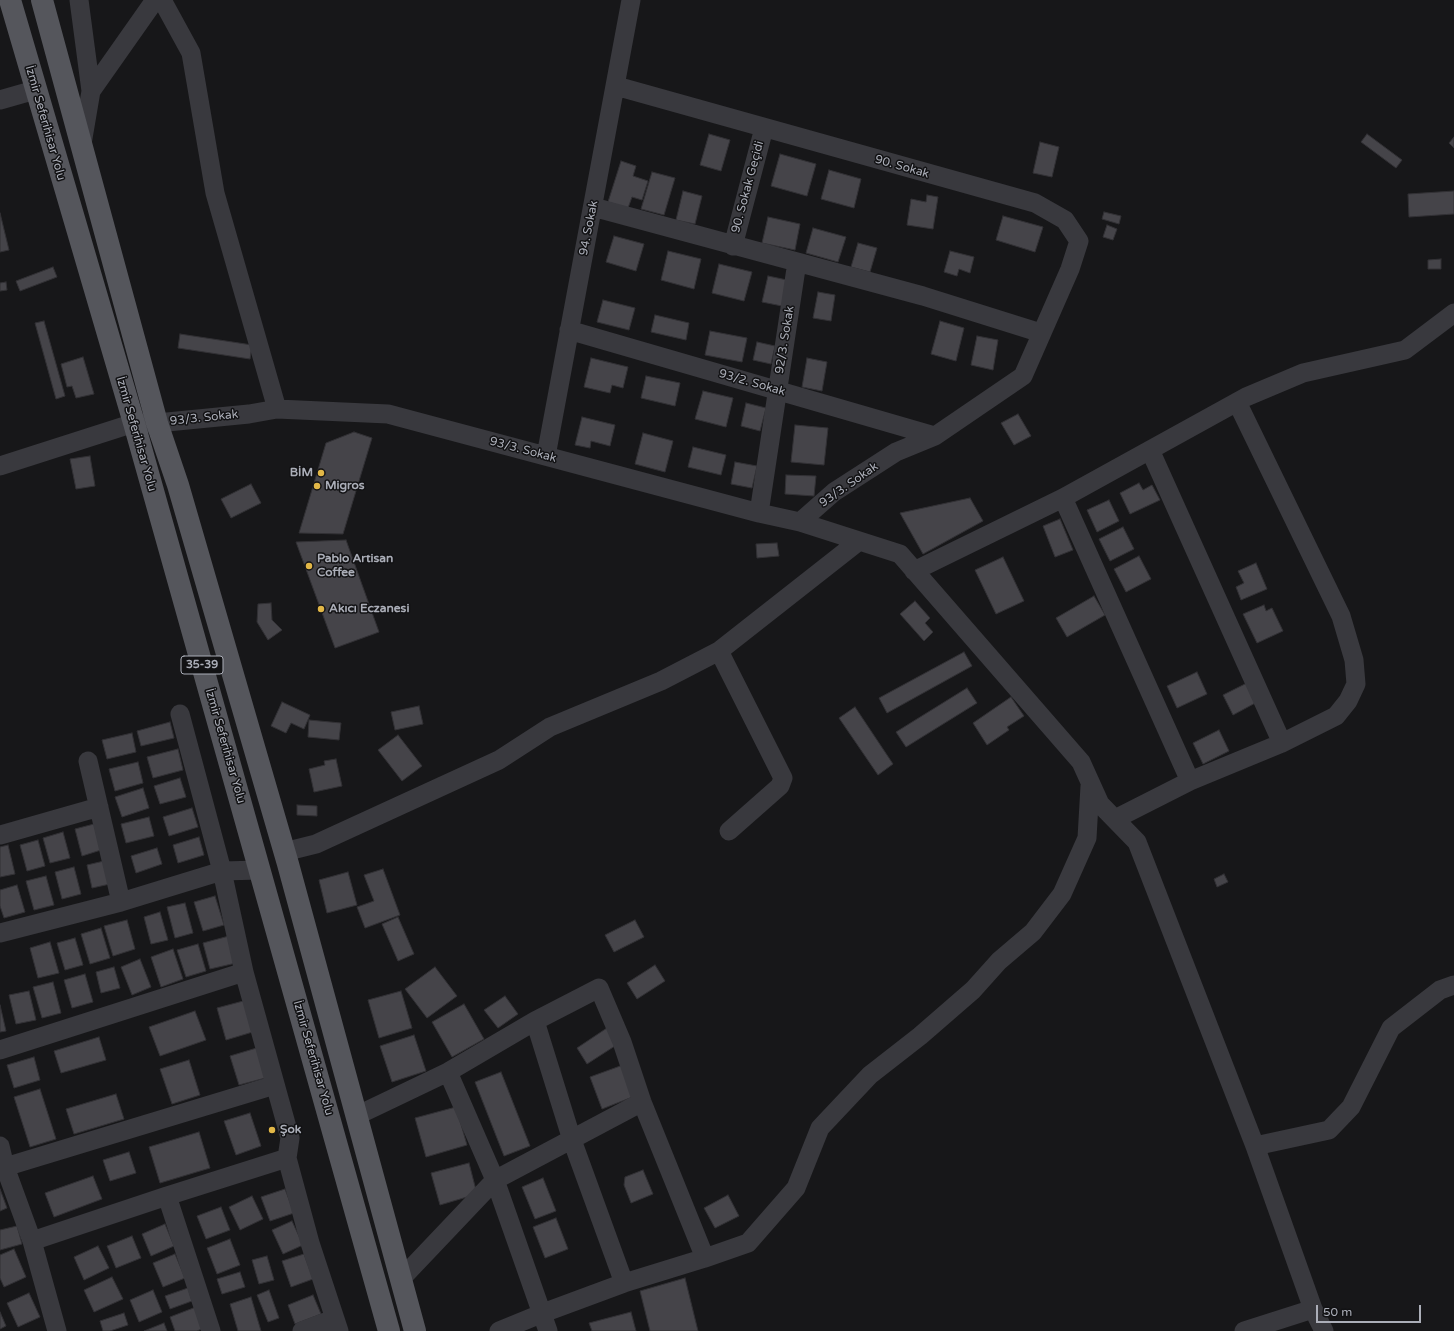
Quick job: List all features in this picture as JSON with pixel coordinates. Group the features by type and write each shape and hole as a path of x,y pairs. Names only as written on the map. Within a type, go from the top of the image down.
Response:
{"main road":[{"name":"İzmir Seferihisar Yolu","path":"9,0 134,423 389,1331"},
{"name":"İzmir Seferihisar Yolu","path":"42,0 157,423 178,485 284,852 415,1331"}],"street":[{"path":"0,2 9,0"},
{"path":"79,0 91,91 82,145"},
{"path":"91,91 155,0"},
{"path":"162,0 191,53 215,193 277,409"},
{"name":"94. Sokak","path":"546,456 632,0"},
{"name":"90. Sokak","path":"616,86 1035,203 1065,220 1079,241 1070,269 1041,333"},
{"path":"0,100 35,90"},
{"name":"90. Sokak Geçidi","path":"733,246 764,128"},
{"path":"593,207 923,296 1041,333"},
{"name":"92/3. Sokak","path":"759,513 798,262"},
{"path":"914,571 1063,498 1237,402 1303,373 1405,350 1454,313"},
{"name":"93/2. Sokak","path":"569,330 935,436"},
{"name":"93/3. Sokak","path":"0,466 134,423 157,423 249,414 277,409 388,414 759,513 800,522 834,492 896,452 935,436 1023,376 1041,333"},
{"path":"1115,819 1190,780 1282,743 1336,716 1348,701 1356,684 1354,660 1341,616 1237,402"},
{"path":"1150,450 1282,743"},
{"path":"1063,498 1190,780"},
{"path":"800,522 900,554 1081,762 1100,804 1137,842 1255,1146 1313,1310 1324,1331"},
{"path":"284,852 316,844 499,760 550,727 661,681 718,651 859,541"},
{"path":"718,651 783,778 780,786 729,831"},
{"path":"180,714 222,871 244,972 290,1138 287,1158 310,1243 336,1325 302,1331"},
{"path":"88,761 122,902"},
{"path":"499,1331 542,1313 624,1283 748,1243 796,1188 820,1128 870,1075 920,1036 973,990 999,961 1033,932 1062,894 1087,838 1090,783"},
{"path":"0,835 99,807"},
{"path":"0,933 122,902 222,871 260,870"},
{"path":"0,1050 244,972"},
{"path":"1255,1146 1329,1130 1351,1107 1391,1028 1440,990 1454,985"},
{"path":"356,1116 448,1072 535,1020 599,988 622,1042 642,1102 705,1258"},
{"path":"535,1020 572,1140 624,1283"},
{"path":"448,1072 495,1180 548,1331"},
{"path":"5,1167 275,1085"},
{"path":"401,1279 495,1180 642,1102"},
{"path":"0,1146 5,1167 32,1240 57,1331"},
{"path":"32,1240 287,1158"},
{"path":"167,1196 211,1331"},
{"path":"1244,1331 1313,1310"}],"building":[{"path":"709,134 730,140 721,171 700,165"},
{"path":"1367,134 1402,160 1396,168 1361,142"},
{"path":"1454,137 1454,148 1449,143"},
{"path":"1040,142 1059,147 1052,177 1033,173"},
{"path":"780,154 816,164 807,196 771,186"},
{"path":"621,161 636,166 633,176 648,181 642,200 632,197 628,208 608,202"},
{"path":"829,170 861,179 854,208 821,199"},
{"path":"652,172 675,178 664,215 641,209"},
{"path":"683,191 702,196 695,224 676,220"},
{"path":"1454,191 1454,214 1409,217 1408,194"},
{"path":"927,195 938,197 933,229 907,225 911,199 926,202"},
{"path":"1104,212 1121,216 1119,224 1102,219"},
{"path":"0,213 9,250 0,252"},
{"path":"1003,216 1043,227 1035,252 996,240"},
{"path":"768,217 800,224 795,250 762,243"},
{"path":"1107,225 1117,229 1113,240 1103,237"},
{"path":"813,228 846,237 838,262 806,253"},
{"path":"614,236 644,244 636,271 606,262"},
{"path":"858,243 877,248 870,272 851,267"},
{"path":"668,251 701,259 694,289 661,280"},
{"path":"950,251 974,257 970,273 959,269 957,276 944,272"},
{"path":"1441,259 1441,269 1428,269 1428,260"},
{"path":"719,264 752,272 744,301 712,293"},
{"path":"53,267 57,277 20,291 16,281"},
{"path":"768,276 787,280 782,306 762,302"},
{"path":"6,282 7,290 0,291 0,283"},
{"path":"818,292 835,295 831,321 813,318"},
{"path":"603,300 635,308 629,330 597,322"},
{"path":"655,315 689,323 686,340 651,332"},
{"path":"44,321 65,396 56,399 35,323"},
{"path":"940,321 964,328 956,361 931,354"},
{"path":"710,331 747,338 742,362 705,355"},
{"path":"180,334 252,345 250,359 178,348"},
{"path":"977,336 998,340 993,370 971,365"},
{"path":"757,342 775,346 771,364 753,360"},
{"path":"83,357 94,394 76,398 72,386 67,387 61,364"},
{"path":"591,358 628,367 623,388 612,385 610,393 584,387"},
{"path":"807,358 827,362 822,391 802,387"},
{"path":"646,376 680,383 675,406 641,398"},
{"path":"703,391 733,398 726,427 695,419"},
{"path":"746,403 766,408 760,431 741,426"},
{"path":"1018,414 1031,436 1014,445 1001,423"},
{"path":"582,417 615,425 610,446 591,441 590,448 575,445"},
{"path":"795,425 828,428 824,465 791,462"},
{"path":"354,432 372,438 343,534 299,533 326,443"},
{"path":"643,433 673,441 665,472 635,464"},
{"path":"693,447 726,455 721,475 688,467"},
{"path":"90,456 95,486 76,489 70,459"},
{"path":"735,462 757,466 752,488 731,484"},
{"path":"786,475 816,476 814,496 785,494"},
{"path":"1139,483 1143,490 1152,485 1160,500 1130,514 1120,493"},
{"path":"251,484 261,503 231,518 221,499"},
{"path":"970,498 983,521 923,554 900,513"},
{"path":"1109,500 1119,521 1097,532 1087,510"},
{"path":"1060,519 1073,550 1055,557 1043,526"},
{"path":"1123,527 1134,549 1110,561 1099,539"},
{"path":"346,540 379,632 335,648 296,542"},
{"path":"777,543 779,556 757,558 756,544"},
{"path":"1139,556 1151,579 1126,592 1114,569"},
{"path":"1003,557 1024,601 996,614 975,570"},
{"path":"1256,563 1267,589 1241,600 1236,587 1244,583 1238,571"},
{"path":"1094,596 1105,615 1067,637 1056,618"},
{"path":"915,601 930,618 925,623 933,632 924,641 900,614"},
{"path":"271,603 272,620 282,630 268,640 257,622 258,604"},
{"path":"1264,605 1266,611 1272,608 1283,631 1257,643 1243,614"},
{"path":"964,652 972,666 887,713 879,698"},
{"path":"1197,672 1207,694 1177,708 1167,686"},
{"path":"1249,682 1259,701 1233,715 1223,695"},
{"path":"967,688 977,703 906,747 896,732"},
{"path":"1011,697 1024,716 1007,727 1009,730 987,745 973,723"},
{"path":"282,702 310,715 304,729 291,723 286,733 271,726"},
{"path":"419,706 423,724 395,730 391,712"},
{"path":"855,707 893,764 878,775 839,718"},
{"path":"309,720 341,723 339,740 308,737"},
{"path":"170,722 174,738 141,746 137,731"},
{"path":"1219,730 1229,751 1203,764 1193,743"},
{"path":"132,733 136,752 107,759 102,740"},
{"path":"398,735 422,766 402,781 378,750"},
{"path":"178,749 183,770 153,778 147,757"},
{"path":"336,759 342,786 314,792 309,769 325,765 324,761"},
{"path":"138,762 143,783 115,791 109,769"},
{"path":"180,778 186,797 160,804 154,786"},
{"path":"143,788 149,808 122,817 115,797"},
{"path":"297,805 317,806 317,816 297,815"},
{"path":"192,808 198,827 169,836 163,817"},
{"path":"149,817 154,836 126,843 121,824"},
{"path":"94,824 101,850 82,856 75,829"},
{"path":"63,832 70,858 50,863 43,838"},
{"path":"199,837 204,855 178,863 173,845"},
{"path":"38,840 45,866 27,871 20,845"},
{"path":"8,845 15,874 0,877 0,847"},
{"path":"157,848 162,864 136,873 131,856"},
{"path":"104,861 110,884 92,888 87,865"},
{"path":"74,867 81,894 62,899 55,872"},
{"path":"383,869 400,915 365,928 357,907 374,901 364,875"},
{"path":"348,872 357,905 327,913 319,880"},
{"path":"1224,874 1228,882 1217,887 1214,879"},
{"path":"46,876 54,905 34,910 26,881"},
{"path":"17,885 25,912 4,918 0,906 0,890"},
{"path":"215,896 224,925 203,931 194,902"},
{"path":"185,903 193,933 175,938 167,907"},
{"path":"160,912 168,940 151,944 144,917"},
{"path":"398,917 414,954 398,961 382,924"},
{"path":"127,920 135,949 113,956 104,926"},
{"path":"635,920 644,937 614,952 605,935"},
{"path":"101,928 110,958 90,964 81,934"},
{"path":"229,936 236,963 210,969 203,943"},
{"path":"75,938 83,965 65,970 57,943"},
{"path":"50,942 59,973 38,978 30,948"},
{"path":"198,944 206,971 186,977 177,950"},
{"path":"173,949 183,979 161,987 151,957"},
{"path":"140,959 151,987 132,995 121,967"},
{"path":"655,965 665,981 637,999 627,983"},
{"path":"114,967 120,988 101,993 96,972"},
{"path":"435,967 457,996 427,1018 405,989"},
{"path":"85,974 93,1002 72,1008 64,980"},
{"path":"53,982 61,1013 42,1018 33,987"},
{"path":"29,991 36,1020 16,1024 9,995"},
{"path":"401,991 412,1028 379,1038 368,1000"},
{"path":"505,996 518,1014 498,1028 484,1010"},
{"path":"247,1000 256,1031 226,1040 217,1008"},
{"path":"464,1004 484,1039 452,1057 432,1022"},
{"path":"0,1005 6,1031 0,1032"},
{"path":"195,1011 206,1040 160,1056 149,1027"},
{"path":"607,1028 618,1044 587,1064 577,1048"},
{"path":"414,1035 426,1071 392,1082 380,1046"},
{"path":"99,1037 106,1060 61,1073 54,1051"},
{"path":"260,1047 269,1077 239,1085 230,1056"},
{"path":"34,1057 40,1080 14,1088 7,1065"},
{"path":"189,1060 200,1095 172,1104 160,1069"},
{"path":"623,1065 635,1096 602,1109 590,1077"},
{"path":"501,1072 530,1146 504,1156 475,1082"},
{"path":"40,1089 56,1139 30,1147 14,1097"},
{"path":"116,1094 124,1119 74,1134 66,1109"},
{"path":"456,1107 467,1145 426,1157 415,1118"},
{"path":"250,1113 261,1146 236,1155 224,1121"},
{"path":"199,1132 210,1168 160,1183 149,1147"},
{"path":"129,1152 136,1173 110,1181 103,1160"},
{"path":"469,1163 477,1194 440,1205 431,1173"},
{"path":"643,1170 653,1194 631,1203 624,1185 625,1177"},
{"path":"93,1176 102,1199 54,1217 45,1193"},
{"path":"543,1178 556,1211 535,1219 522,1187"},
{"path":"0,1189 7,1208 0,1211"},
{"path":"285,1189 294,1213 270,1221 261,1197"},
{"path":"728,1195 739,1216 715,1228 704,1208"},
{"path":"252,1196 263,1219 240,1230 229,1207"},
{"path":"221,1207 230,1230 206,1239 197,1216"},
{"path":"556,1218 568,1249 545,1258 533,1227"},
{"path":"292,1221 303,1245 283,1254 272,1230"},
{"path":"165,1224 174,1246 151,1256 142,1234"},
{"path":"17,1226 22,1244 0,1250 0,1230"},
{"path":"132,1236 141,1258 116,1268 107,1246"},
{"path":"230,1239 240,1265 217,1274 207,1248"},
{"path":"98,1246 109,1268 84,1280 74,1257"},
{"path":"14,1249 26,1277 4,1287 0,1278 0,1255"},
{"path":"175,1254 185,1278 163,1287 153,1263"},
{"path":"304,1254 313,1279 291,1287 282,1261"},
{"path":"267,1256 274,1280 259,1284 252,1260"},
{"path":"240,1272 245,1287 222,1294 217,1279"},
{"path":"112,1277 123,1299 94,1312 84,1290"},
{"path":"685,1278 698,1331 650,1331 640,1291"},
{"path":"188,1288 192,1301 170,1309 165,1296"},
{"path":"153,1290 162,1312 139,1322 130,1300"},
{"path":"269,1290 279,1318 268,1322 257,1295"},
{"path":"29,1293 40,1317 18,1327 7,1303"},
{"path":"313,1295 321,1314 295,1324 288,1305"},
{"path":"251,1297 261,1331 238,1331 230,1304"},
{"path":"196,1307 204,1328 197,1331 175,1331 170,1317"},
{"path":"0,1312 6,1326 0,1329"},
{"path":"631,1312 636,1331 592,1331 589,1323"},
{"path":"124,1313 128,1325 110,1331 103,1331 100,1321"},
{"path":"164,1323 167,1331 144,1331"}],"place":[{"name":"BİM","path":"321,473"},
{"name":"Migros","path":"317,486"},
{"name":"Pablo Artisan Coffee","path":"309,566"},
{"name":"Akıcı Eczanesi","path":"321,609"},
{"name":"Şok","path":"272,1130"}]}
